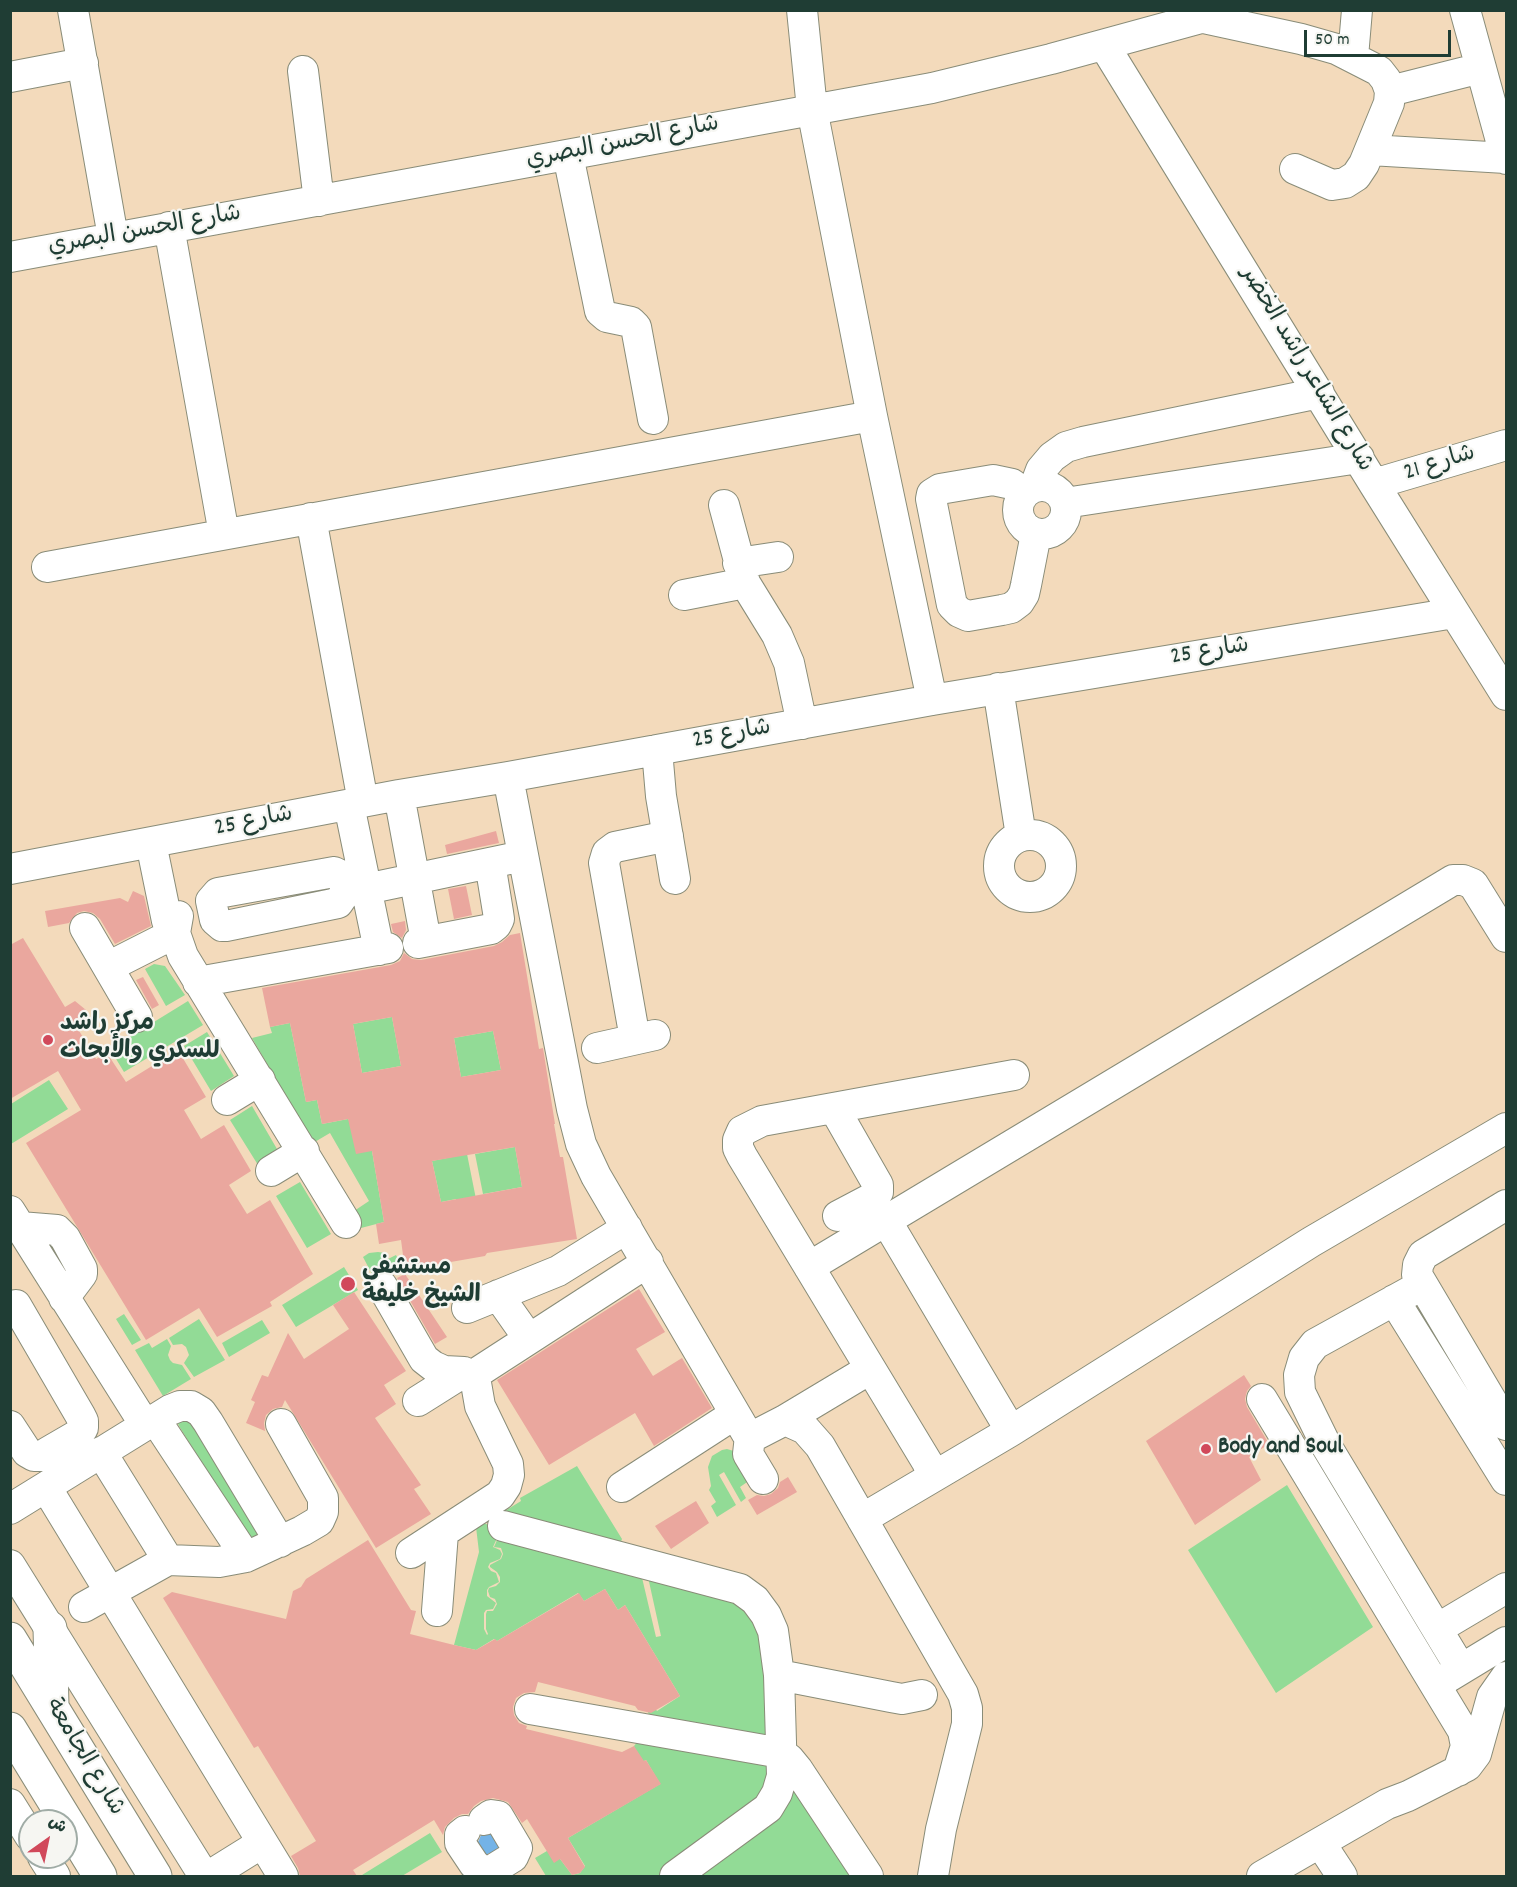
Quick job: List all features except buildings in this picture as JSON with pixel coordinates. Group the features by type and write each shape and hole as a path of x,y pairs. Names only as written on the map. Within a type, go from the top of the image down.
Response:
{"main road":[{"path":"52,1707 70,1616"},
{"name":"شارع الجامعة","path":"10,1639 155,1876"},
{"name":"شارع الجامعة","path":"10,1729 100,1876"}],"street":[{"path":"74,10 113,237"},
{"path":"802,10 812,109 872,416 932,700"},
{"path":"1353,57 1357,10"},
{"path":"1370,150 1506,158 1465,10"},
{"path":"1217,14 1319,44 1353,57 1378,71 1386,80 1390,91 1389,104 1370,150 1356,176 1345,183 1332,185 1295,169"},
{"name":"شارع الحسن البصري","path":"10,257 932,88 1217,14"},
{"name":"شارع الشاعر راشد الخضر","path":"1104,45 1506,695"},
{"path":"10,76 83,63"},
{"path":"1390,91 1481,68"},
{"path":"303,71 319,201"},
{"path":"568,155 600,311 607,317 631,322 636,327 653,419"},
{"path":"169,227 224,534"},
{"path":"1036,534 1024,594 1019,602 1011,608 968,616 959,612 952,605 931,499 932,494 940,489 993,480 1029,490 1047,486 1059,492 1065,503 1066,516 1060,527 1049,534 1036,534 1025,528 1018,517 1018,504 1029,490 1046,464 1066,447 1319,393"},
{"path":"47,567 872,416"},
{"name":"شارع 21","path":"1374,484 1506,445"},
{"path":"1065,503 1359,458"},
{"path":"724,505 741,573 777,635 789,663 802,724"},
{"path":"198,982 383,949 358,885 356,804 311,518"},
{"path":"684,595 778,557"},
{"name":"شارع 25","path":"10,869 399,795 998,688 1454,613"},
{"path":"998,688 1021,836"},
{"path":"657,750 661,796 675,879"},
{"path":"508,777 576,1127 587,1160 743,1425 748,1454 763,1479"},
{"path":"399,795 414,879 422,942 491,929 496,925 499,919 490,863"},
{"path":"597,1048 645,1037 604,863 608,853 615,847 668,836"},
{"path":"157,842 178,916 175,933 183,956 346,1223"},
{"path":"358,885 414,879 523,856"},
{"path":"809,1267 1453,880 1463,879 1497,897 1506,937"},
{"path":"85,928 137,1017"},
{"path":"108,967 175,933"},
{"path":"933,1476 927,1462 738,1148 738,1140 742,1131 748,1126 762,1121 1014,1075"},
{"path":"227,1100 260,1080"},
{"path":"834,1108 878,1185 878,1192 874,1197 838,1216"},
{"path":"862,1519 1011,1431 1311,1242 1506,1128"},
{"path":"271,1171 304,1151"},
{"path":"1467,1417 1500,1414 1422,1285 1417,1275 1418,1265 1423,1255 1506,1204"},
{"path":"887,1222 1011,1431"},
{"path":"467,1308 558,1271 627,1228"},
{"path":"10,1426 27,1452 34,1456 42,1456 79,1434 83,1428 80,1415 13,1306 59,1289 82,1274 82,1269 65,1238 57,1230 18,1235"},
{"path":"418,1401 529,1339 648,1262"},
{"path":"1422,1285 1315,1344 1304,1358 1299,1375 1300,1392 1327,1447 1461,1669"},
{"path":"382,1286 424,1359 444,1371 468,1374 476,1383 480,1406 508,1464 509,1475 500,1495 411,1554"},
{"path":"59,1289 246,1557"},
{"path":"498,1296 529,1339"},
{"path":"1394,1300 1506,1480"},
{"path":"743,1425 757,1435 870,1370"},
{"path":"1262,1399 1460,1724 1466,1738 1464,1754 1458,1771"},
{"path":"10,1509 150,1422 180,1406 191,1406 201,1412 280,1542"},
{"path":"785,1420 796,1424 814,1437 957,1680 963,1694 967,1708 967,1724 941,1829 933,1876"},
{"path":"70,1616 168,1560 219,1562 246,1557 319,1521 323,1512 323,1498 281,1424"},
{"path":"622,1487 743,1425"},
{"path":"1300,1463 1327,1447"},
{"path":"101,1452 168,1560"},
{"path":"46,1487 283,1876"},
{"path":"503,1526 740,1589 755,1600 766,1615 774,1639 779,1675 782,1776 777,1793 768,1808 686,1873"},
{"path":"437,1611 443,1533"},
{"path":"10,1565 70,1616 204,1876"},
{"path":"1437,1629 1506,1588"},
{"path":"1436,1685 1506,1642"},
{"path":"779,1675 902,1699 922,1695"},
{"path":"1276,1873 1387,1804 1467,1766 1476,1754 1492,1697 1506,1677"},
{"path":"530,1709 781,1754 789,1759 798,1770 868,1876"},
{"path":"10,1804 18,1817"},
{"path":"493,1814 498,1816 517,1848 513,1857 487,1874 477,1868 460,1843 460,1835 493,1814"},
{"path":"209,1876 262,1843"},
{"path":"1321,1844 1342,1876"}],"green space":[{"path":"154,964 165,966 185,995 166,1006 145,969"},
{"path":"188,1001 203,1025 124,1072 110,1049"},
{"path":"392,1017 401,1066 362,1073 353,1024"},
{"path":"290,1023 306,1102 317,1100 322,1124 348,1119 372,1151 384,1222 361,1228 354,1211 369,1201 330,1133 313,1143 252,1038 272,1033 270,1027"},
{"path":"493,1031 501,1070 461,1077 454,1038"},
{"path":"207,1032 234,1076 211,1091 184,1046"},
{"path":"49,1080 68,1109 11,1144 11,1104"},
{"path":"252,1106 277,1149 277,1152 258,1165 230,1120"},
{"path":"515,1147 522,1187 483,1194 475,1154"},
{"path":"467,1154 476,1199 457,1203 456,1199 441,1202 432,1161"},
{"path":"300,1182 331,1234 307,1248 276,1196"},
{"path":"369,1253 385,1253 388,1259 396,1255 399,1261 373,1276 363,1257"},
{"path":"344,1267 358,1290 296,1327 282,1305"},
{"path":"124,1314 141,1340 132,1345 116,1319"},
{"path":"199,1319 225,1360 194,1377 184,1363 189,1355 186,1347 182,1344 173,1345 169,1338"},
{"path":"262,1320 270,1333 229,1357 222,1343"},
{"path":"167,1339 171,1346 168,1355 170,1360 182,1365 191,1379 163,1396 135,1350 149,1343 152,1348"},
{"path":"189,1415 260,1533 255,1539 248,1538 179,1426 177,1421"},
{"path":"727,1449 737,1452 753,1478 740,1487 746,1498 741,1502 724,1472 719,1475 736,1505 717,1517 711,1506 716,1502 709,1490 711,1486 708,1467 712,1456"},
{"path":"577,1466 622,1539 617,1552 492,1519 521,1501 520,1498"},
{"path":"1287,1485 1373,1627 1276,1693 1188,1550"},
{"path":"483,1523 501,1529 493,1547 500,1550 502,1554 500,1559 490,1563 488,1567 496,1573 499,1582 487,1590 487,1596 496,1603 493,1609 486,1610 484,1613 484,1629 487,1635 486,1614 487,1611 493,1611 497,1604 488,1591 500,1582 500,1577 490,1565 501,1559 503,1554 501,1548 494,1547 502,1529 639,1565 656,1637 661,1636 646,1568 755,1603 778,1736 653,1727 647,1709 653,1705 657,1711 680,1696 625,1605 618,1610 605,1589 584,1601 578,1593 497,1641 494,1639 476,1650 454,1645 479,1552 476,1527"},
{"path":"644,1734 766,1755 777,1783 670,1876 546,1876 535,1858 552,1848 572,1875 580,1873 585,1866 568,1838 660,1784 646,1760 638,1764 634,1746"},
{"path":"785,1774 863,1876 701,1876 700,1874"},
{"path":"430,1833 442,1852 402,1876 362,1875"}],"water":[{"path":"491,1831 501,1846 495,1854 485,1855 478,1842 482,1833"}],"place":[{"name":"مركز راشد للسكري والأبحاث","path":"48,1040"},
{"name":"مستشفى الشيخ خليفة","path":"348,1284"},
{"name":"Body and Soul","path":"1206,1449"}]}
